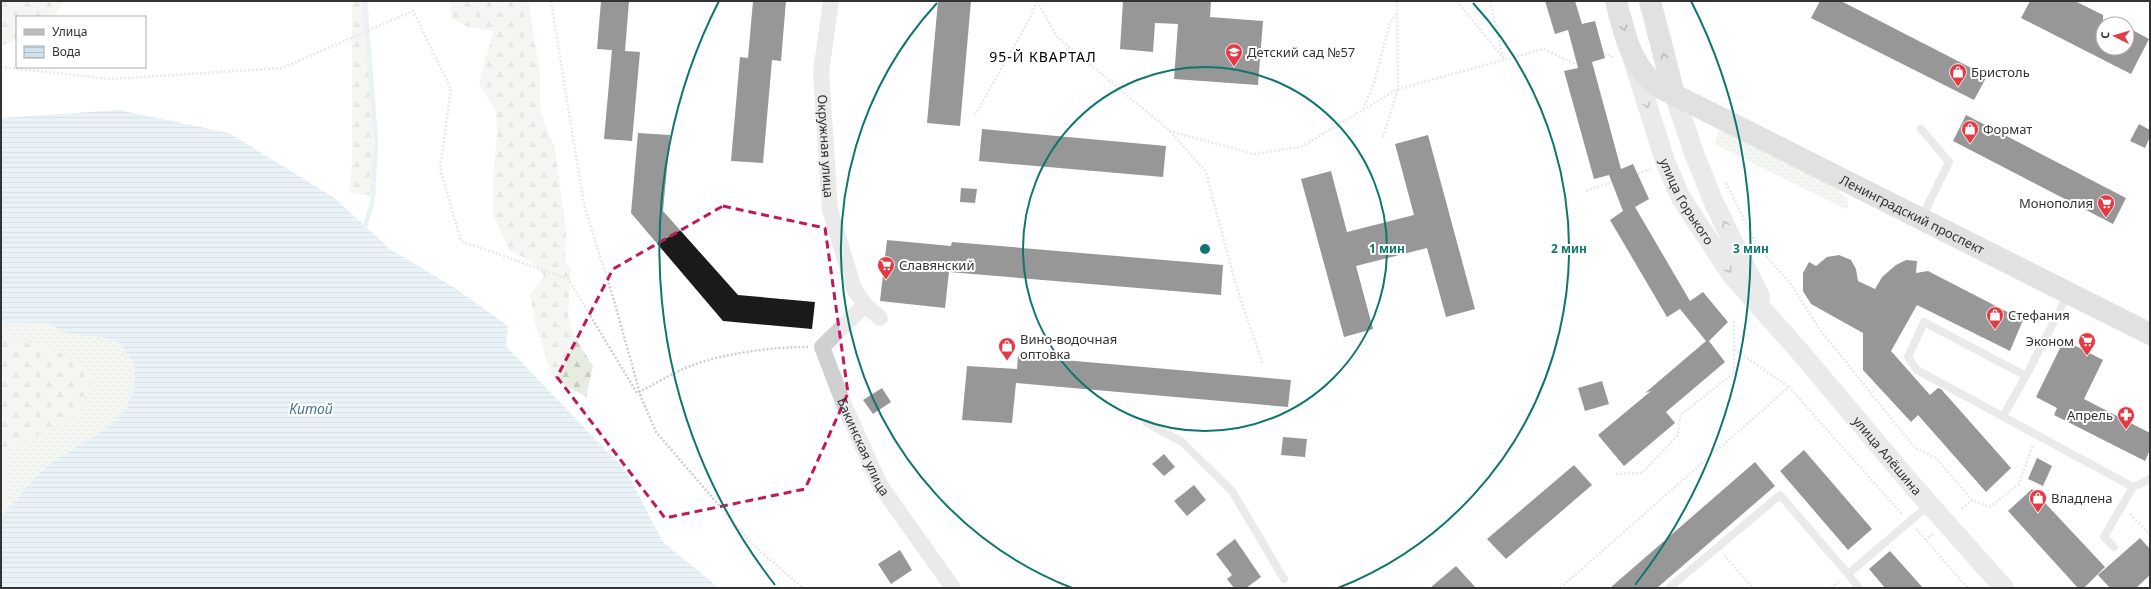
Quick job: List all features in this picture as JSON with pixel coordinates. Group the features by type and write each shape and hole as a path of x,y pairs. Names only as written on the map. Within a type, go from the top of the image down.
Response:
{"main road":[{"name":"улица Горького","path":"1616,1 1631,54 1644,75 1657,86 1674,94"},
{"name":"улица Горького","path":"1650,1 1674,94"},
{"name":"Ленинградский проспект","path":"1674,94 2150,334"}],"street":[{"name":"Окружная улица","path":"831,1 821,72 830,210 854,289 865,305"},
{"name":"улица Горького","path":"1631,54 1666,164 1681,198 1731,274 1772,322"},
{"name":"улица Горького","path":"1674,94 1694,153 1714,203 1772,322"},
{"path":"822,347 865,305 880,318"},
{"name":"улица Алёшина","path":"1772,322 2004,588"},
{"name":"Бакинская улица","path":"822,347 845,407 880,485 953,588"}],"lane":[{"path":"1921,129 1949,162 1922,218"},
{"path":"2003,416 2026,376 2069,293"},
{"path":"2026,376 1924,322 1908,357 1917,370 2133,487"},
{"path":"1147,423 1182,442 1232,491 1284,580"},
{"path":"2114,547 2104,538 2133,487 2150,479"},
{"path":"1669,588 1780,495 1859,588"},
{"path":"1848,574 1930,504"}],"path":[{"path":"551,1 584,205 615,304 638,392"},
{"path":"975,115 1029,20 1037,1 1057,38 1169,130 1206,172 1235,282 1263,364"},
{"path":"1383,137 1398,89 1397,1"},
{"path":"1457,1 1504,59"},
{"path":"1490,1 1504,59"},
{"path":"1,67 111,79 282,68 413,11 451,89 440,168 461,241 568,279 638,392 656,432 754,546 803,588"},
{"path":"1363,110 1374,83 1390,23 1397,13"},
{"path":"1169,130 1254,154 1301,147 1398,89 1544,49 1573,63 1576,62"},
{"path":"1725,180 1758,247 1790,283 1821,331 1915,448 1936,458 1972,500 1990,507 2019,484 2037,435"},
{"path":"1586,191 1612,182"},
{"path":"1616,474 1642,474 1678,435 1680,415 1734,373 1734,321"},
{"path":"638,392 700,364 736,355 791,347 822,347"},
{"path":"1734,349 1789,387"},
{"path":"1962,509 1972,500"},
{"path":"2122,505 2150,535"},
{"path":"1925,540 1936,531"},
{"path":"1718,548 1752,588"}],"highlighted area":[{"path":"723,206 825,228 848,393 805,489 665,518 557,377 613,269"}],"green space":[{"path":"1,1 64,1 54,16 16,16 16,40 1,46"},
{"path":"352,1 368,1 370,85 376,196 350,193 352,160"},
{"path":"450,1 529,1 533,36 540,71 541,114 555,149 566,231 565,261 571,268 568,315 574,336 593,366 586,397 553,378 536,327 530,294 544,276 534,263 509,250 493,214 493,175 497,136 496,110 479,85 493,31 468,27 451,18"},
{"path":"1720,130 1835,187 1848,200 1848,210 1714,144"},
{"path":"34,321 49,323 63,332 82,336 100,337 119,343 135,365 134,389 126,409 104,430 51,463 36,476 1,517 1,453 16,445 42,345 1,340 1,322"},
{"path":"1,340 29,343 52,349 83,367 95,377 77,416 1,453"}],"water":[{"name":"Китой","path":"119,110 229,133 333,197 390,249 455,288 508,326 506,346 626,471 663,542 719,588 1,588 1,517 36,476 51,463 104,430 126,409 134,389 135,365 119,343 101,337 82,336 63,332 49,323 1,322 1,118"}],"building":[{"path":"601,1 629,1 625,51 640,52 632,141 604,139 612,50 597,49"},
{"path":"753,1 786,1 781,61 772,60 763,163 731,161 740,57 748,58"},
{"path":"938,1 971,1 960,126 927,123"},
{"path":"1123,1 1211,1 1210,17 1263,21 1258,85 1174,79 1178,24 1155,23 1153,52 1120,49"},
{"path":"1545,1 1575,1 1582,24 1595,21 1605,58 1592,62 1621,169 1633,164 1649,199 1635,207 1690,301 1703,292 1728,322 1709,341 1725,362 1666,412 1675,423 1624,466 1598,435 1651,391 1645,393 1706,341 1680,309 1667,317 1610,220 1623,211 1609,175 1594,179 1564,71 1578,68 1568,30 1555,34"},
{"path":"1820,1 1841,1 1987,76 1974,100 1811,18"},
{"path":"2030,1 2075,1 2103,15 2095,16 2095,56 2021,18"},
{"path":"2135,31 2149,39 2131,74 2096,56 2135,56"},
{"path":"1966,115 2126,198 2113,224 1953,141"},
{"path":"2139,124 2150,130 2150,137 2145,148 2130,141"},
{"path":"982,129 1166,146 1163,177 979,161"},
{"path":"638,133 670,135 663,211 738,295 815,302 812,329 723,321 631,213"},
{"path":"1428,135 1475,309 1446,317 1427,248 1356,266 1373,329 1344,337 1301,179 1331,171 1347,232 1414,215 1395,144"},
{"path":"961,188 977,189 975,203 960,202"},
{"path":"887,240 951,246 952,242 1223,265 1221,295 949,272 945,308 880,301"},
{"path":"1839,255 1851,260 1856,269 1858,281 1875,289 1882,277 1896,265 1906,260 1917,261 1916,273 1928,271 2023,320 2010,351 1917,305 1891,351 1930,395 1938,388 1941,389 2011,468 1986,492 1918,415 1911,422 1863,370 1863,333 1811,304 1803,291 1803,273 1809,262 1816,266 1827,257"},
{"path":"2064,340 2103,360 2084,399 2150,433 2150,450 2145,461 2054,415 2057,408 2036,397"},
{"path":"1018,356 1291,380 1288,407 1016,383 1012,423 962,420 967,366 1017,369"},
{"path":"1602,381 1609,404 1585,411 1578,388"},
{"path":"882,388 891,402 873,414 863,400"},
{"path":"1283,437 1307,439 1305,457 1281,455"},
{"path":"1804,450 1872,529 1848,550 1780,471"},
{"path":"1164,454 1175,467 1164,476 1152,464"},
{"path":"2037,458 2052,466 2043,486 2028,479"},
{"path":"1755,462 1775,486 1657,588 1610,588"},
{"path":"1574,465 1592,485 1506,559 1487,539"},
{"path":"1194,485 1206,500 1187,516 1174,501"},
{"path":"2032,489 2105,567 2084,588 2078,588 2008,511"},
{"path":"2140,538 2150,549 2150,575 2136,588 2110,588 2098,575"},
{"path":"1235,539 1261,577 1246,588 1234,588 1227,579 1232,575 1216,554"},
{"path":"900,550 912,570 891,584 878,564"},
{"path":"1890,551 1923,588 1885,588 1869,569"},
{"path":"1456,566 1476,588 1430,588"}],"waterway":[{"path":"365,1 376,143 372,204 365,226"}],"place":[{"name":"Детский сад №57","path":"1234,67"},
{"name":"Бристоль","path":"1958,87"},
{"name":"Формат","path":"1970,144"},
{"name":"Монополия","path":"2106,218"},
{"name":"Славянский","path":"886,280"},
{"name":"Стефания","path":"1995,330"},
{"name":"Эконом","path":"2087,356"},
{"name":"Вино-водочная оптовка","path":"1007,361"},
{"name":"Апрель","path":"2126,430"},
{"name":"Владлена","path":"2038,513"}],"district":[{"name":"95-Й КВАРТАЛ","path":"1043,57"}]}
